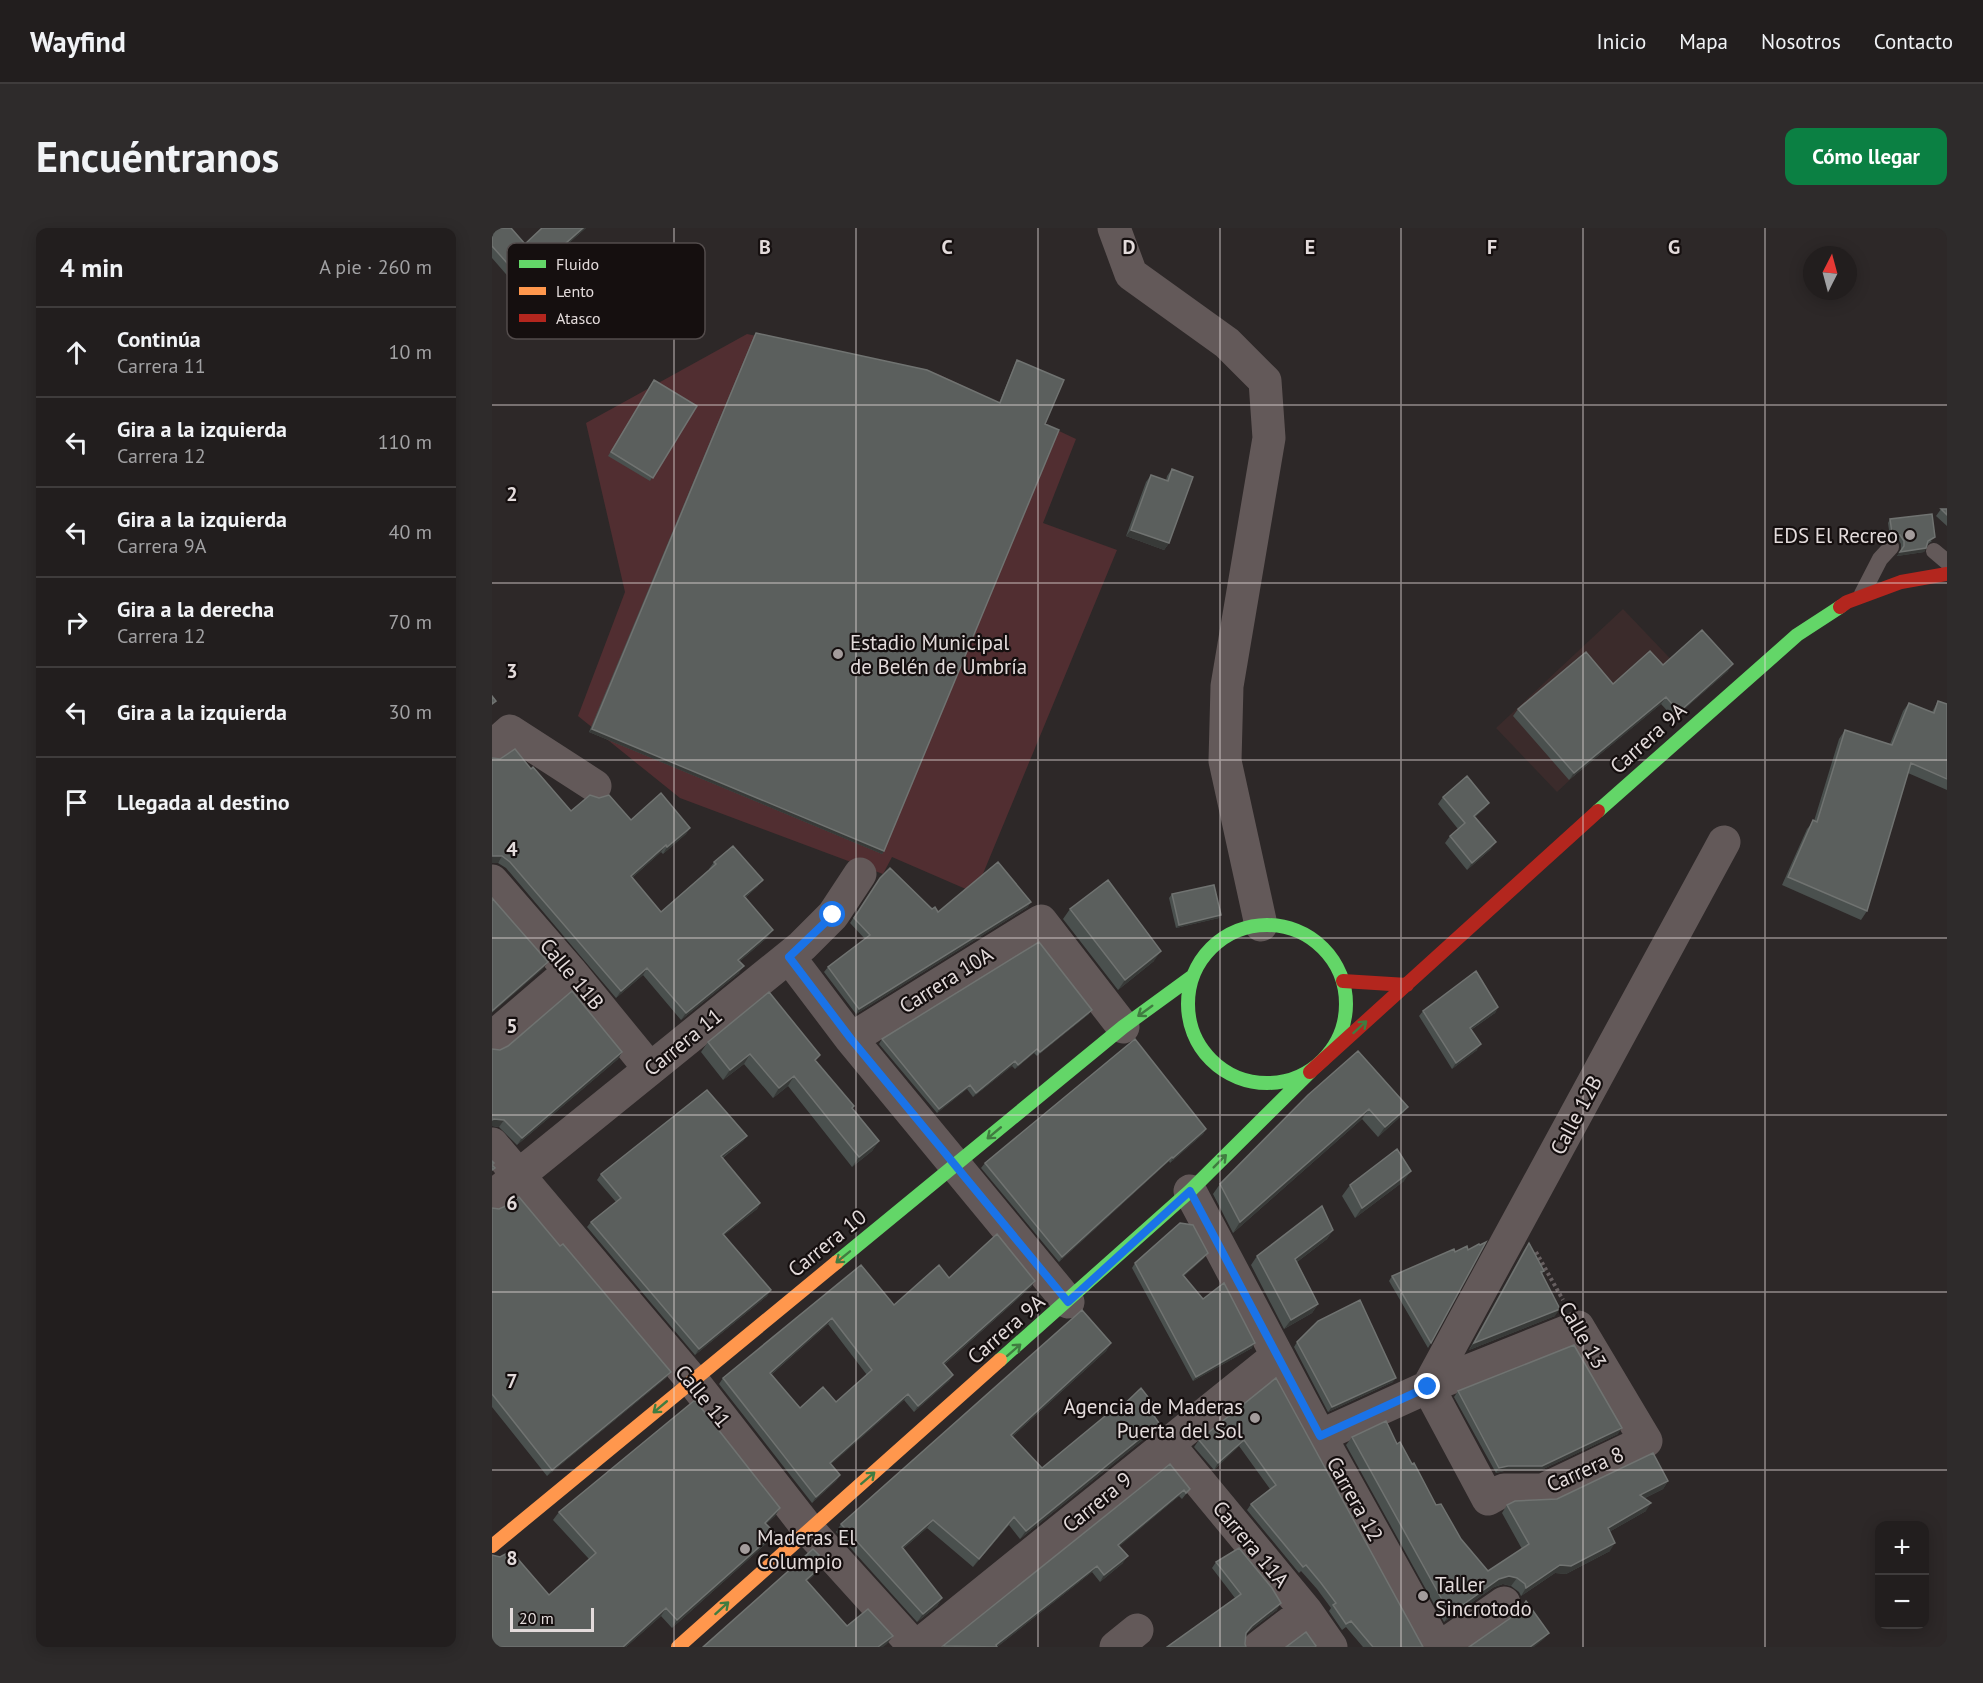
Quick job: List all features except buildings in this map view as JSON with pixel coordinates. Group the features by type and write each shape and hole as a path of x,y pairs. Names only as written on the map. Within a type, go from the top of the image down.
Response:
{"main road":[{"name":"Carrera 9A","path":"678,1647 1068,1302 1190,1191 1316,1066 1797,635 1846,602 1901,582 1947,574"},
{"path":"1261,925 1287,928 1312,939 1332,957 1343,981 1347,1005 1343,1028 1333,1049 1316,1066 1294,1078 1269,1083 1244,1079 1220,1067 1203,1050 1191,1027 1188,1002 1193,976 1204,957 1219,941 1239,930 1261,925"},
{"name":"Carrera 10","path":"492,1546 1123,1027 1193,976"},
{"path":"1343,981 1407,985"}],"street":[{"path":"1114,228 1131,274 1227,343 1265,381 1269,438 1227,686 1225,761 1261,925"},
{"path":"501,739 595,786"},
{"name":"Calle 12B","path":"1428,1387 1724,842"},
{"name":"Carrera 11","path":"492,1197 789,957 833,915 860,874"},
{"name":"Calle 11B","path":"492,881 570,971 650,1069"},
{"name":"Carrera 10A","path":"851,1039 1041,921 1123,1027"},
{"path":"789,957 851,1039 1068,1302"},
{"path":"492,1038 570,971"},
{"name":"Calle 11","path":"492,1144 692,1380 809,1530 916,1647"},
{"name":"Carrera 12","path":"1190,1191 1320,1436 1439,1647"},
{"path":"1320,1436 1428,1387 1578,1327"},
{"name":"Calle 13","path":"1578,1327 1646,1441"},
{"name":"Carrera 9","path":"916,1647 1277,1356"},
{"name":"Carrera 8","path":"1428,1387 1488,1499 1504,1490 1543,1490 1646,1441"},
{"name":"Carrera 11A","path":"1168,1444 1306,1611 1331,1647"},
{"path":"1439,1647 1504,1602"},
{"path":"1259,1647 1306,1611"}],"lane":[{"path":"1861,597 1880,559 1891,546"},
{"path":"1934,550 1947,562"}],"path":[{"name":"Calle 13","path":"1533,1247 1578,1327"}],"shaded area":[{"name":"Estadio Municipal de Belén de Umbría","path":"747,334 938,374 1076,439 1043,523 1117,550 975,893 892,857 883,874 680,798 578,716 625,592 586,423"},
{"path":"1623,609 1684,673 1557,792 1496,728"}],"traffic: fast":[{"path":"1598,811 1797,635 1840,607"},
{"path":"1267,925 1297,931 1323,948 1340,974 1346,1004 1340,1034 1323,1060 1297,1077 1267,1083 1237,1077 1211,1060 1194,1034 1188,1004 1194,974 1211,948 1237,931 1267,925"},
{"path":"837,1262 1123,1027 1193,976"},
{"path":"1000,1360 1190,1191 1310,1072"}],"traffic: slow":[{"path":"492,1546 837,1262"},
{"path":"678,1647 1000,1360"}],"traffic: jam":[{"path":"1840,607 1847,602 1901,582 1947,574"},
{"path":"1310,1072 1598,811"},
{"path":"1343,981 1407,985"}],"place":[{"name":"EDS El Recreo","path":"1910,535"},
{"name":"Estadio Municipal de Belén de Umbría","path":"838,654"},
{"name":"Agencia de Maderas Puerta del Sol","path":"1255,1418"},
{"name":"Maderas El Columpio","path":"745,1549"},
{"name":"Taller Sincrotodo","path":"1423,1596"}],"route":[{"path":"833,915 789,957 851,1039 1068,1302 1190,1191 1320,1436 1428,1387"}]}
